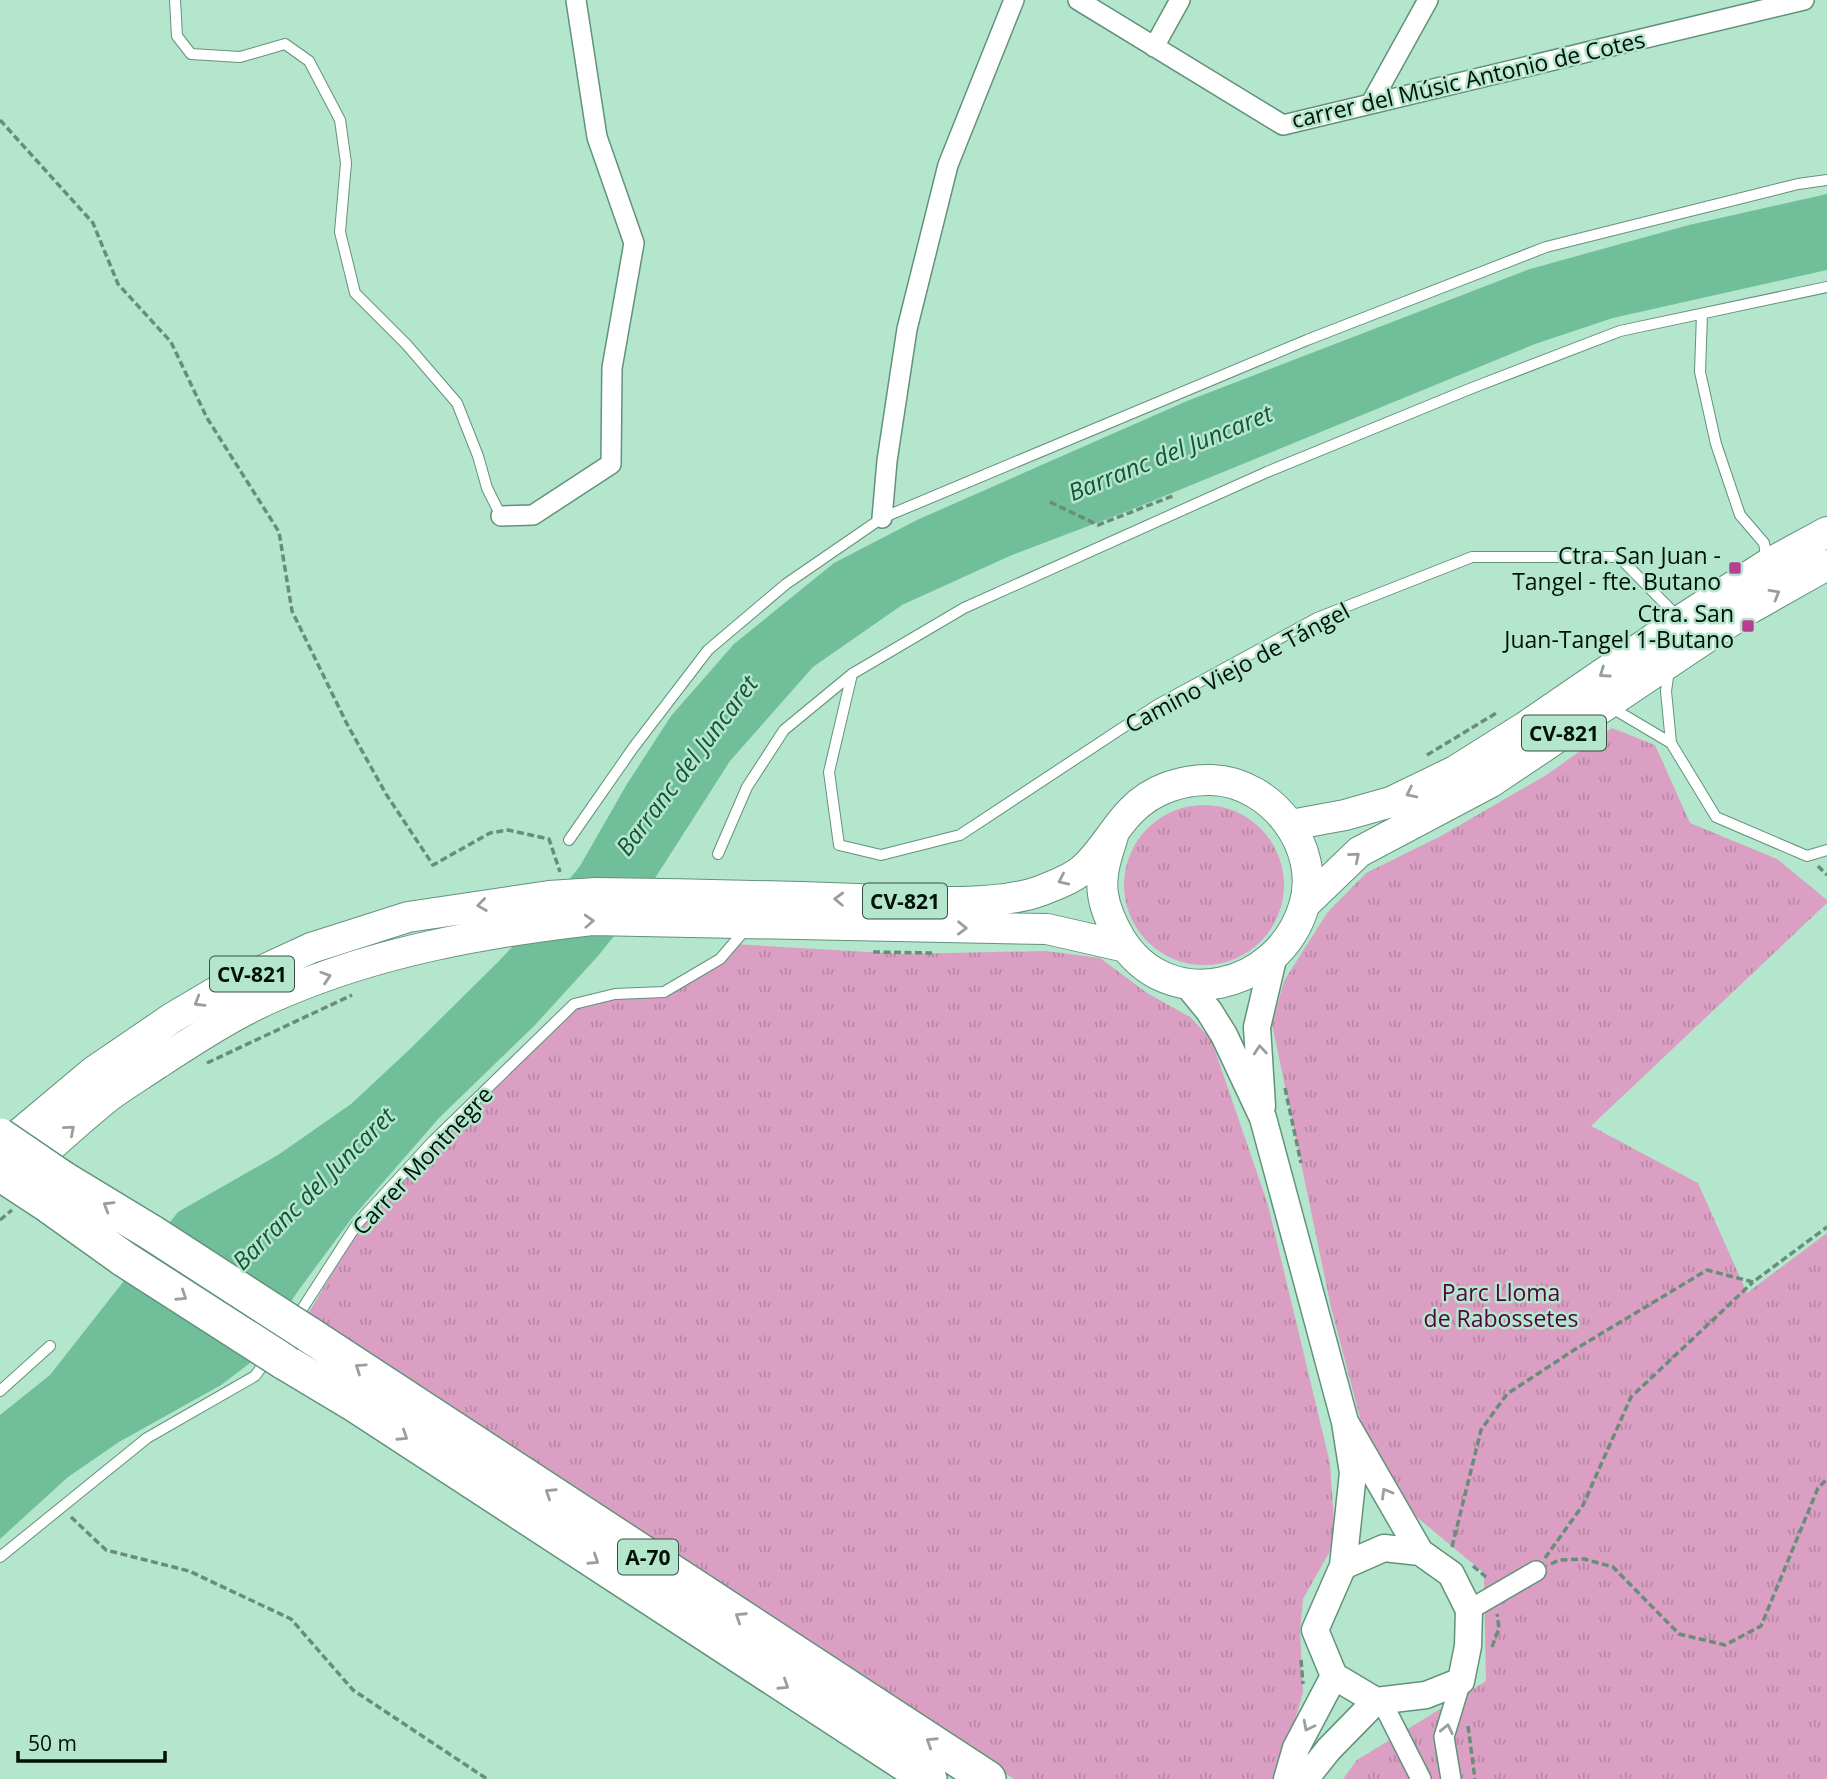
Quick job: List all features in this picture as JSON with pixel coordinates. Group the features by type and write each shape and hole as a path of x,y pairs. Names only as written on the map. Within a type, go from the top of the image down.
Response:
{"highway":[{"name":"A-70","path":"0,1136 124,1259 289,1342 988,1779"},
{"name":"A-70","path":"0,1174 57,1193 152,1233 289,1342 358,1406 929,1779"}],"main road":[{"name":"CV-821","path":"1291,825 1391,803 1455,771 1768,564 1827,532"},
{"name":"CV-821","path":"1305,904 1359,852 1491,782 1749,609 1827,565"},
{"name":"CV-821","path":"7,1200 109,1096 192,1041 250,1008 317,979 461,938 675,908 1002,899 1038,892 1081,872 1131,811 1155,792 1184,782 1214,780 1244,787 1270,802 1291,825 1302,850 1307,877 1305,904 1293,934 1273,959 1247,976 1217,984 1186,983 1163,976 1143,964 1126,947 1110,922 1103,894 1104,864 1113,836"},
{"name":"CV-821","path":"0,1150 93,1072 216,992 260,971 310,948 408,917 555,886 750,924 1047,929 1126,947"},
{"name":"CV-821","path":"1263,1118 1257,1027 1273,959"},
{"name":"CV-821","path":"1186,983 1224,1035 1263,1118 1345,1423 1353,1473 1342,1566 1315,1630 1334,1675"},
{"name":"CV-821","path":"1345,1423 1451,1574 1469,1610 1468,1646 1461,1681"},
{"name":"CV-821","path":"1342,1566 1384,1548 1431,1546"},
{"path":"1287,1779 1296,1748 1334,1675 1379,1701"},
{"path":"1306,1779 1329,1749 1379,1701 1426,1695 1461,1681"}],"street":[{"path":"501,516 533,514 611,464 612,368 634,243 597,137 576,0"},
{"path":"882,518 887,461 907,329 948,165 1014,0"},
{"name":"carrer del Músic Antonio de Cotes","path":"1078,0 1283,125 1736,8 1804,0"},
{"path":"1154,47 1180,0"},
{"path":"1371,103 1428,0"},
{"path":"1469,1610 1536,1571"},
{"path":"1451,1779 1444,1737 1461,1681"},
{"path":"1379,1701 1421,1779"}],"lane":[{"path":"175,0 177,36 191,54 240,57 285,44 309,61 340,120 346,163 340,232 355,293 407,345 457,403 478,456 487,488 501,516"},
{"path":"569,840 633,748 708,650 786,584 882,518 1307,340 1545,247 1798,184 1827,180"},
{"path":"718,854 747,787 784,730 852,674 964,608 1205,500 1452,396 1620,331 1827,287"},
{"path":"1702,314 1700,372 1716,444 1740,515 1764,543 1768,564"},
{"name":"Camino Viejo de Tángel","path":"852,674 829,772 839,845 881,855 960,835 1157,705 1294,630 1317,618 1472,557 1619,557 1681,620"},
{"path":"1670,661 1666,691 1671,743 1716,817 1807,856 1827,850"},
{"path":"1606,705 1671,743"},
{"name":"Carrer Montnegre","path":"0,1557 147,1438 255,1376 289,1342 319,1285 357,1224 432,1141 574,1004 615,994 664,992 720,959 750,924"},
{"path":"0,1391 50,1346"}],"path":[{"path":"0,120 93,223 118,284 171,342 207,418 279,532 292,611 347,724 386,794 433,864 491,833 508,830 549,839 555,886"},
{"path":"1050,502 1098,525 1188,490 1205,500"},
{"path":"1419,760 1503,709"},
{"path":"863,951 942,953"},
{"path":"206,1064 363,990"},
{"path":"1283,1075 1301,1165"},
{"path":"0,1220 7,1200"},
{"path":"1536,1571 1583,1505 1631,1397 1753,1282 1827,1227"},
{"path":"1452,1547 1481,1430 1507,1394 1707,1270 1753,1282"},
{"path":"1536,1571 1559,1560 1584,1559 1613,1567 1679,1634 1725,1645 1761,1626 1818,1488 1827,1479"},
{"path":"60,1507 106,1550 189,1571 290,1619 353,1690 487,1779"},
{"path":"1431,1546 1452,1547 1461,1556"},
{"path":"1471,1564 1490,1580 1499,1628 1490,1653"},
{"path":"1301,1656 1303,1692"},
{"path":"1468,1725 1475,1779"}],"green space":[{"name":"Parc Lloma de Rabossetes","path":"1612,728 1655,745 1690,823 1777,859 1827,900 1827,903 1591,1126 1698,1183 1747,1293 1827,1233 1827,1779 1343,1779 1357,1760 1486,1681 1484,1573 1413,1514 1361,1422 1331,1307 1272,1024 1284,981 1327,913 1366,873 1441,836 1548,774"},
{"path":"1204,805 1235,811 1261,828 1278,854 1284,885 1278,916 1261,942 1235,959 1204,965 1173,959 1147,942 1130,916 1124,885 1130,854 1147,828 1173,811"},
{"path":"734,944 902,954 1046,951 1100,958 1147,993 1190,1017 1211,1039 1268,1205 1330,1463 1334,1523 1330,1551 1303,1599 1300,1631 1303,1692 1288,1745 1274,1779 1014,1779 308,1314 361,1225 433,1141 574,1004 664,992"}],"water":[{"name":"Barranc del Juncaret","path":"1827,194 1827,270 1613,318 1535,344 1128,511 1012,555 902,605 813,667 730,761 634,911 598,956 535,1025 439,1118 352,1218 298,1291 250,1363 221,1385 119,1442 68,1477 0,1539 0,1415 50,1375 178,1212 278,1155 351,1104 498,962 534,924 580,866 627,784 671,716 734,644 834,563 917,520 1187,401 1530,269 1689,225"}],"place":[{"name":"Ctra. San Juan - Tangel - fte. Butano","path":"1735,568"},
{"name":"Ctra. San Juan-Tangel 1-Butano","path":"1748,626"}]}
